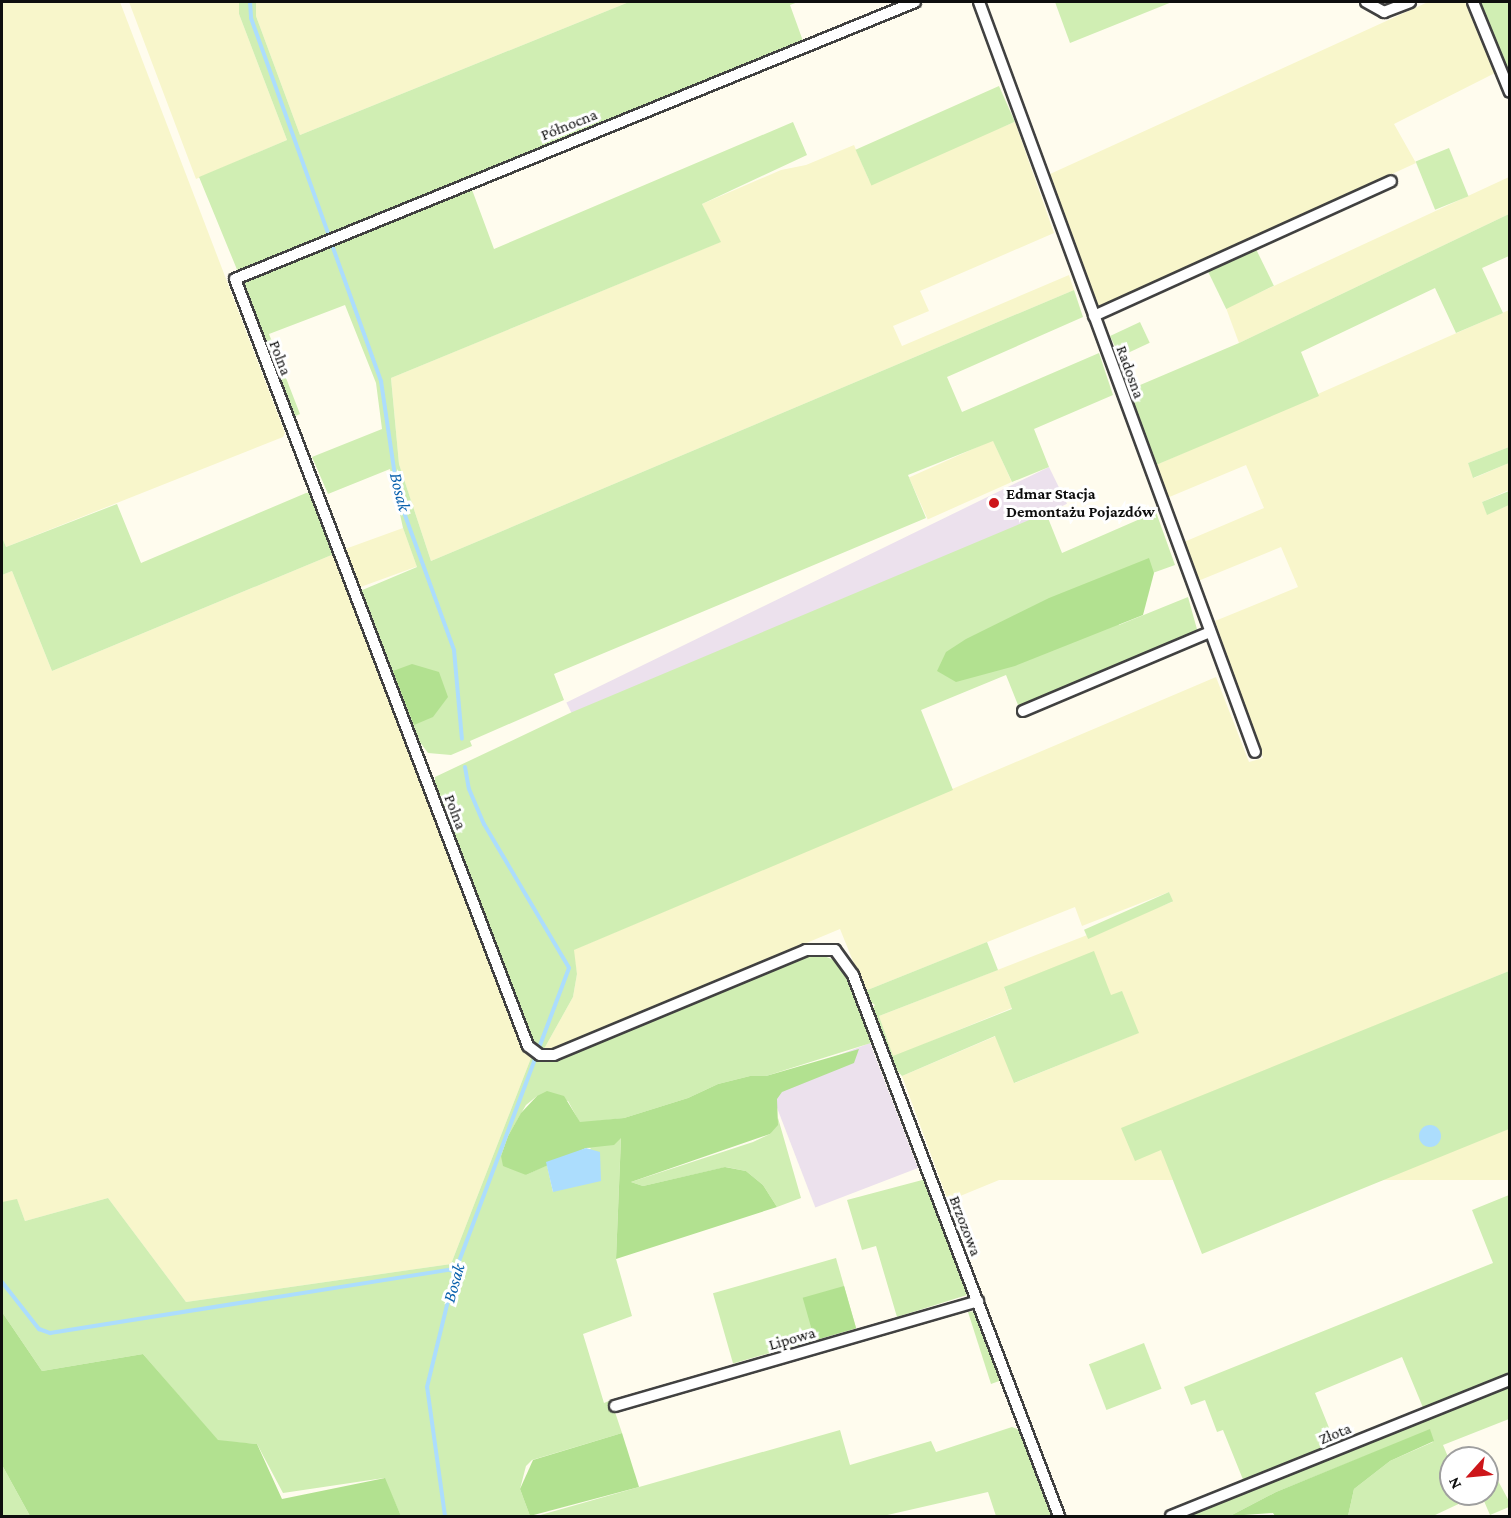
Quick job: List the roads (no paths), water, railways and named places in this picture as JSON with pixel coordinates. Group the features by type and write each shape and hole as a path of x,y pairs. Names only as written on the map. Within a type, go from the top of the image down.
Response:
{"street":[{"name":"Północna","path":"235,279 915,2"},
{"name":"Radosna","path":"979,2 1255,752"},
{"path":"1366,2 1384,12 1410,2"},
{"path":"1473,2 1509,92"},
{"path":"1094,316 1390,182"},
{"name":"Polna","path":"235,279 528,1046 540,1055 554,1055 806,950 835,950"},
{"path":"1023,711 1210,632"},
{"name":"Brzozowa","path":"835,950 853,975 1059,1516"},
{"name":"Lipowa","path":"615,1407 978,1301"},
{"name":"Złota","path":"1171,1516 1509,1380"}],"water":[{"path":"1430,1125 1438,1128 1441,1136 1438,1144 1430,1147 1422,1144 1419,1136 1422,1128"},
{"path":"586,1148 600,1152 601,1181 553,1192 546,1162"}],"waterway":[{"name":"Bosak","path":"250,2 251,18 328,233"},
{"name":"Bosak","path":"332,245 381,381 398,496 454,650 462,739"},
{"name":"Bosak","path":"465,767 469,789 484,824 569,968 540,1045"},
{"name":"Bosak","path":"445,1516 427,1387 455,1272 535,1059"},
{"path":"2,1282 39,1329 50,1333 450,1270 455,1272"}],"place":[{"name":"Edmar Stacja Demontażu Pojazdów","path":"994,503"}]}
